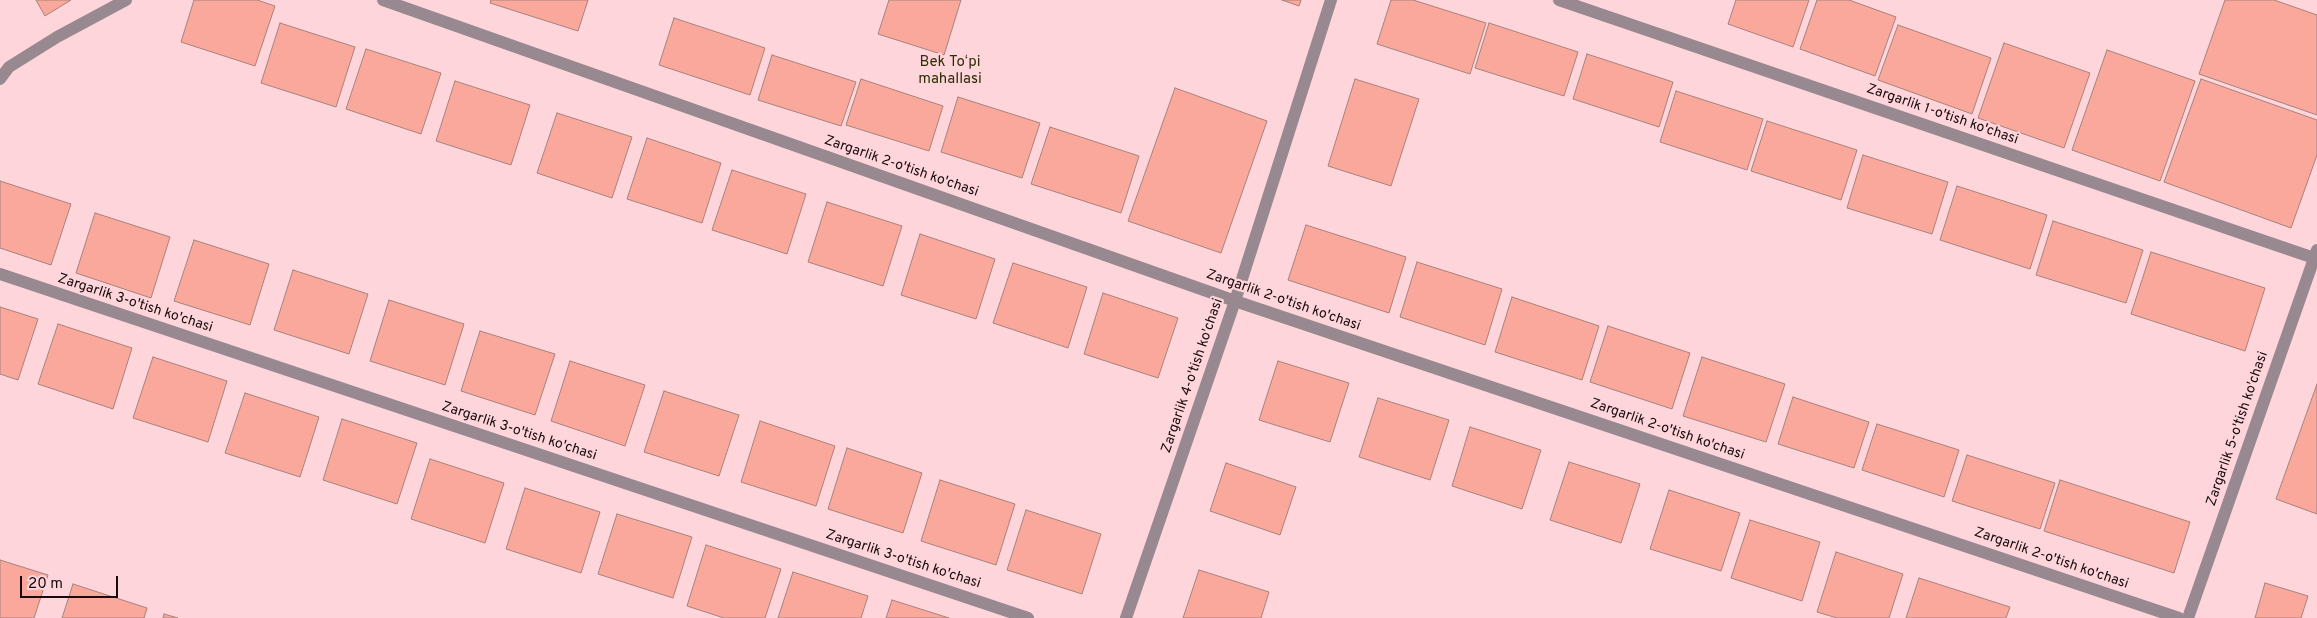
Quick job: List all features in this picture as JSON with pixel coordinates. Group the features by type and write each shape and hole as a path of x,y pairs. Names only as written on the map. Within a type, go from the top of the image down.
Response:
{"street":[{"path":"0,79 9,67 126,0"},
{"name":"Zargarlik 2-o'tish ko'chasi","path":"382,0 1235,301 2179,618"},
{"name":"Zargarlik 4-o'tish ko'chasi","path":"1126,618 1235,301 1331,0"},
{"name":"Zargarlik 1-o'tish ko'chasi","path":"1559,0 2316,254"},
{"name":"Zargarlik 5-o'tish ko'chasi","path":"2188,618 2316,254"},
{"name":"Zargarlik 3-o'tish ko'chasi","path":"0,274 1028,618"}],"building":[{"path":"36,0 71,0 45,16"},
{"path":"194,0 257,0 275,6 255,66 181,42"},
{"path":"491,0 588,0 578,31 490,3"},
{"path":"889,0 961,0 944,55 878,34"},
{"path":"1282,0 1301,0 1299,6"},
{"path":"1391,0 1413,0 1486,23 1470,74 1377,44"},
{"path":"1736,0 1809,0 1793,47 1728,24"},
{"path":"1817,0 1849,0 1896,17 1875,76 1800,49"},
{"path":"2225,0 2274,0 2317,15 2317,115 2199,74"},
{"path":"674,18 765,48 750,95 659,65"},
{"path":"280,23 355,47 336,107 261,83"},
{"path":"1489,23 1578,52 1564,96 1475,68"},
{"path":"1898,25 1991,58 1972,114 1878,80"},
{"path":"2004,43 2090,73 2064,148 1978,118"},
{"path":"366,49 441,73 421,134 346,109"},
{"path":"2107,50 2195,81 2160,181 2072,150"},
{"path":"1587,54 1673,82 1659,127 1573,99"},
{"path":"772,55 856,82 841,126 758,100"},
{"path":"861,79 943,106 929,151 846,125"},
{"path":"1355,79 1419,99 1391,186 1328,166"},
{"path":"2201,79 2317,120 2317,155 2291,228 2164,182"},
{"path":"455,81 530,105 511,165 436,141"},
{"path":"1175,88 1267,121 1221,253 1128,221"},
{"path":"1676,91 1763,119 1747,170 1660,142"},
{"path":"958,97 1040,123 1022,178 941,152"},
{"path":"557,113 632,137 612,198 537,173"},
{"path":"1767,121 1857,150 1841,200 1751,171"},
{"path":"1050,127 1139,156 1121,213 1031,184"},
{"path":"647,138 721,163 702,223 627,199"},
{"path":"1863,155 1948,182 1932,234 1847,208"},
{"path":"732,170 806,194 787,254 712,230"},
{"path":"0,181 71,204 51,265 0,248"},
{"path":"1957,186 2047,215 2030,269 1940,240"},
{"path":"827,202 902,226 883,286 808,262"},
{"path":"95,213 170,237 151,298 76,273"},
{"path":"2053,221 2143,250 2126,303 2036,275"},
{"path":"1306,225 1406,257 1389,313 1288,280"},
{"path":"920,234 995,259 976,319 901,295"},
{"path":"194,240 269,264 250,325 174,301"},
{"path":"2151,252 2265,288 2245,351 2131,314"},
{"path":"1417,262 1502,289 1485,345 1400,317"},
{"path":"1013,263 1087,287 1068,348 993,323"},
{"path":"293,270 368,294 349,354 274,330"},
{"path":"1103,293 1178,318 1158,378 1084,354"},
{"path":"1512,297 1599,326 1582,380 1495,352"},
{"path":"389,300 464,324 445,385 370,361"},
{"path":"0,307 38,319 18,380 0,374"},
{"path":"58,324 132,348 113,409 38,384"},
{"path":"1608,326 1690,353 1672,409 1590,382"},
{"path":"480,331 555,354 535,415 461,391"},
{"path":"153,357 227,381 208,442 133,418"},
{"path":"1702,357 1785,384 1766,442 1683,416"},
{"path":"570,361 645,385 625,446 551,421"},
{"path":"1278,361 1349,383 1330,442 1259,420"},
{"path":"2317,384 2317,514 2276,499"},
{"path":"664,391 739,415 719,476 644,452"},
{"path":"245,393 319,417 300,477 225,453"},
{"path":"1793,397 1869,422 1854,468 1778,444"},
{"path":"1378,398 1449,420 1430,480 1359,457"},
{"path":"342,419 417,443 397,504 323,480"},
{"path":"760,421 835,446 816,506 741,482"},
{"path":"1877,424 1959,450 1944,497 1862,470"},
{"path":"1470,427 1541,450 1522,509 1452,486"},
{"path":"847,448 922,473 903,533 828,509"},
{"path":"1967,455 2055,483 2040,529 1952,501"},
{"path":"430,459 504,483 485,543 411,519"},
{"path":"1569,462 1640,484 1621,543 1550,520"},
{"path":"1226,463 1296,487 1280,535 1210,511"},
{"path":"940,480 1015,504 996,565 921,541"},
{"path":"2060,480 2190,522 2174,573 2044,531"},
{"path":"525,488 600,512 581,573 506,549"},
{"path":"1669,490 1740,513 1721,571 1650,549"},
{"path":"1026,510 1101,534 1082,594 1007,570"},
{"path":"617,514 692,537 673,598 598,574"},
{"path":"1750,520 1820,542 1802,601 1731,578"},
{"path":"706,545 781,569 765,618 724,618 687,606"},
{"path":"1836,552 1903,574 1889,618 1837,618 1817,612"},
{"path":"0,560 48,575 34,618 0,618"},
{"path":"1199,570 1269,592 1261,618 1183,618"},
{"path":"793,572 868,596 861,618 778,618"},
{"path":"1919,578 2010,607 2006,618 1906,618"},
{"path":"2265,583 2308,596 2301,618 2255,618"},
{"path":"73,584 147,608 144,618 62,618"},
{"path":"892,600 949,618 886,618"},
{"path":"164,614 178,618 163,618"}],"district":[{"name":"Bek Toʻpi mahallasi","path":"950,72"}]}
